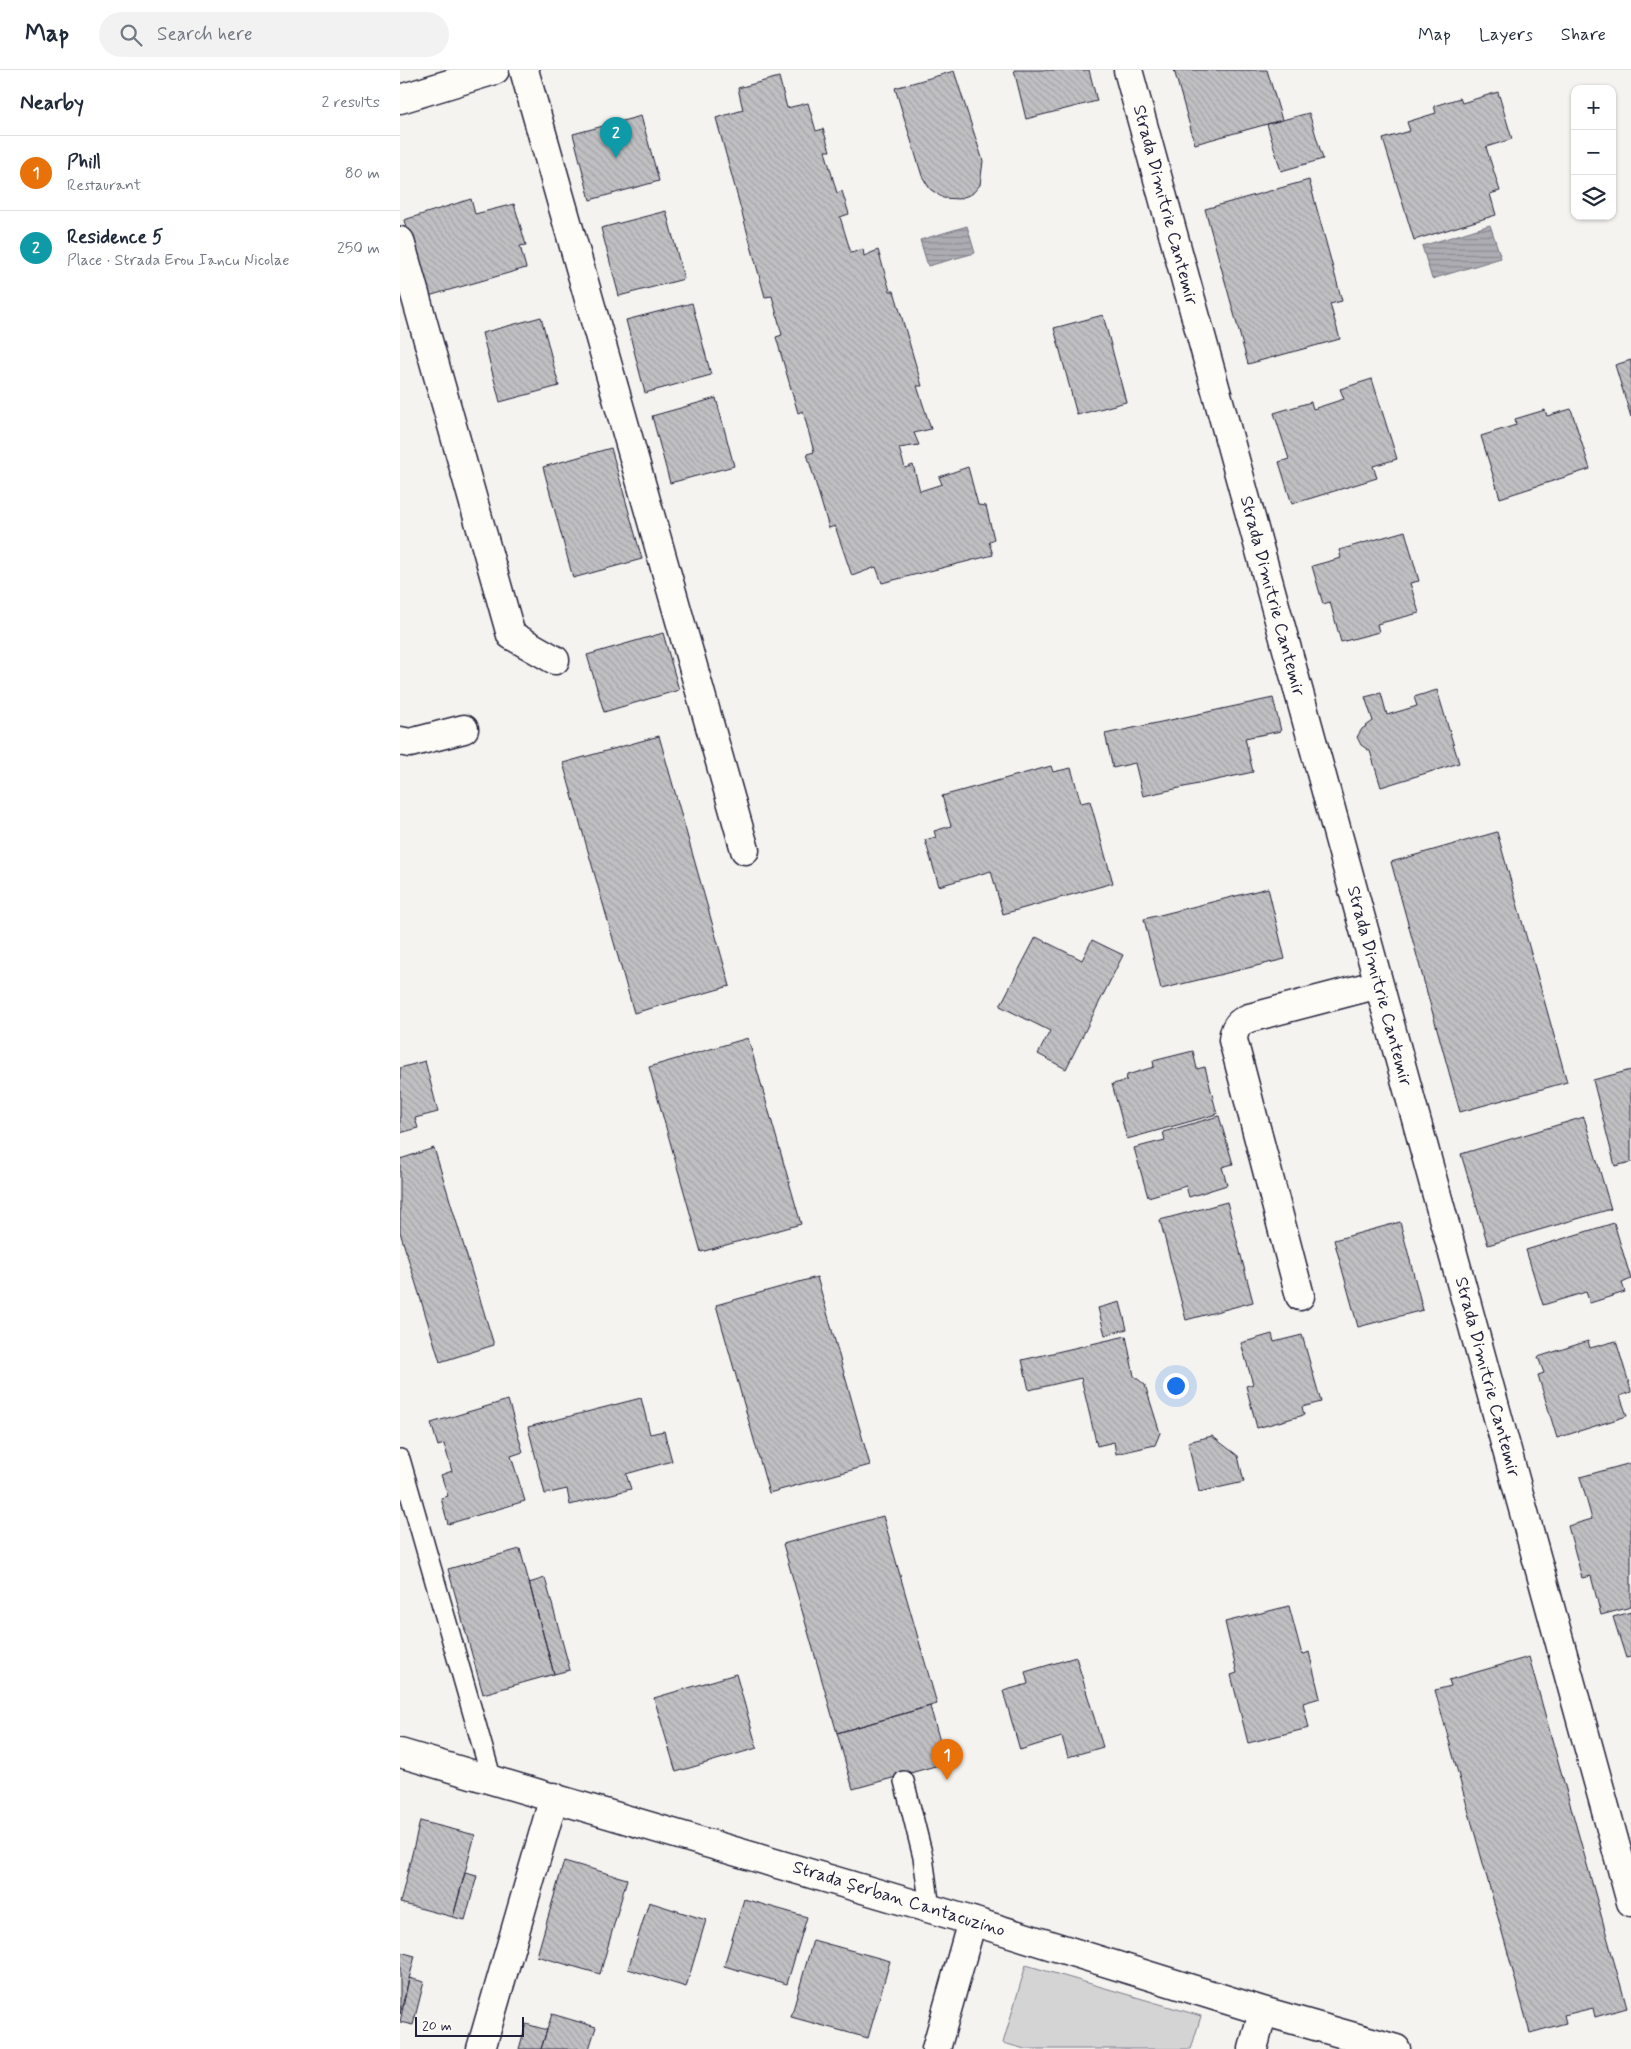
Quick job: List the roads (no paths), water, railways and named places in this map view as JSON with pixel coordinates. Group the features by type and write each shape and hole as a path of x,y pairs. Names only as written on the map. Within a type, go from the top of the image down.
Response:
{"street":[{"path":"400,98 495,70"},
{"path":"524,70 745,850"},
{"name":"Strada Dimitrie Cantemir","path":"1128,70 1631,1902"},
{"path":"400,241 511,635 555,660"},
{"path":"400,741 410,743 464,729"},
{"path":"1300,1296 1233,1040 1234,1032 1237,1025 1249,1018 1379,984"},
{"name":"Strada Șerban Cantacuzino","path":"400,1753 930,1908 1263,2011 1396,2049"},
{"path":"481,2049 554,1798"},
{"path":"936,2049 972,1921"},
{"path":"1253,2049 1263,2011"}],"lane":[{"path":"400,1459 492,1780"},
{"path":"904,1781 923,1856 930,1908"}],"place":[{"name":"Residence 5","path":"616,158"},
{"name":"Phill","path":"947,1780"}]}
